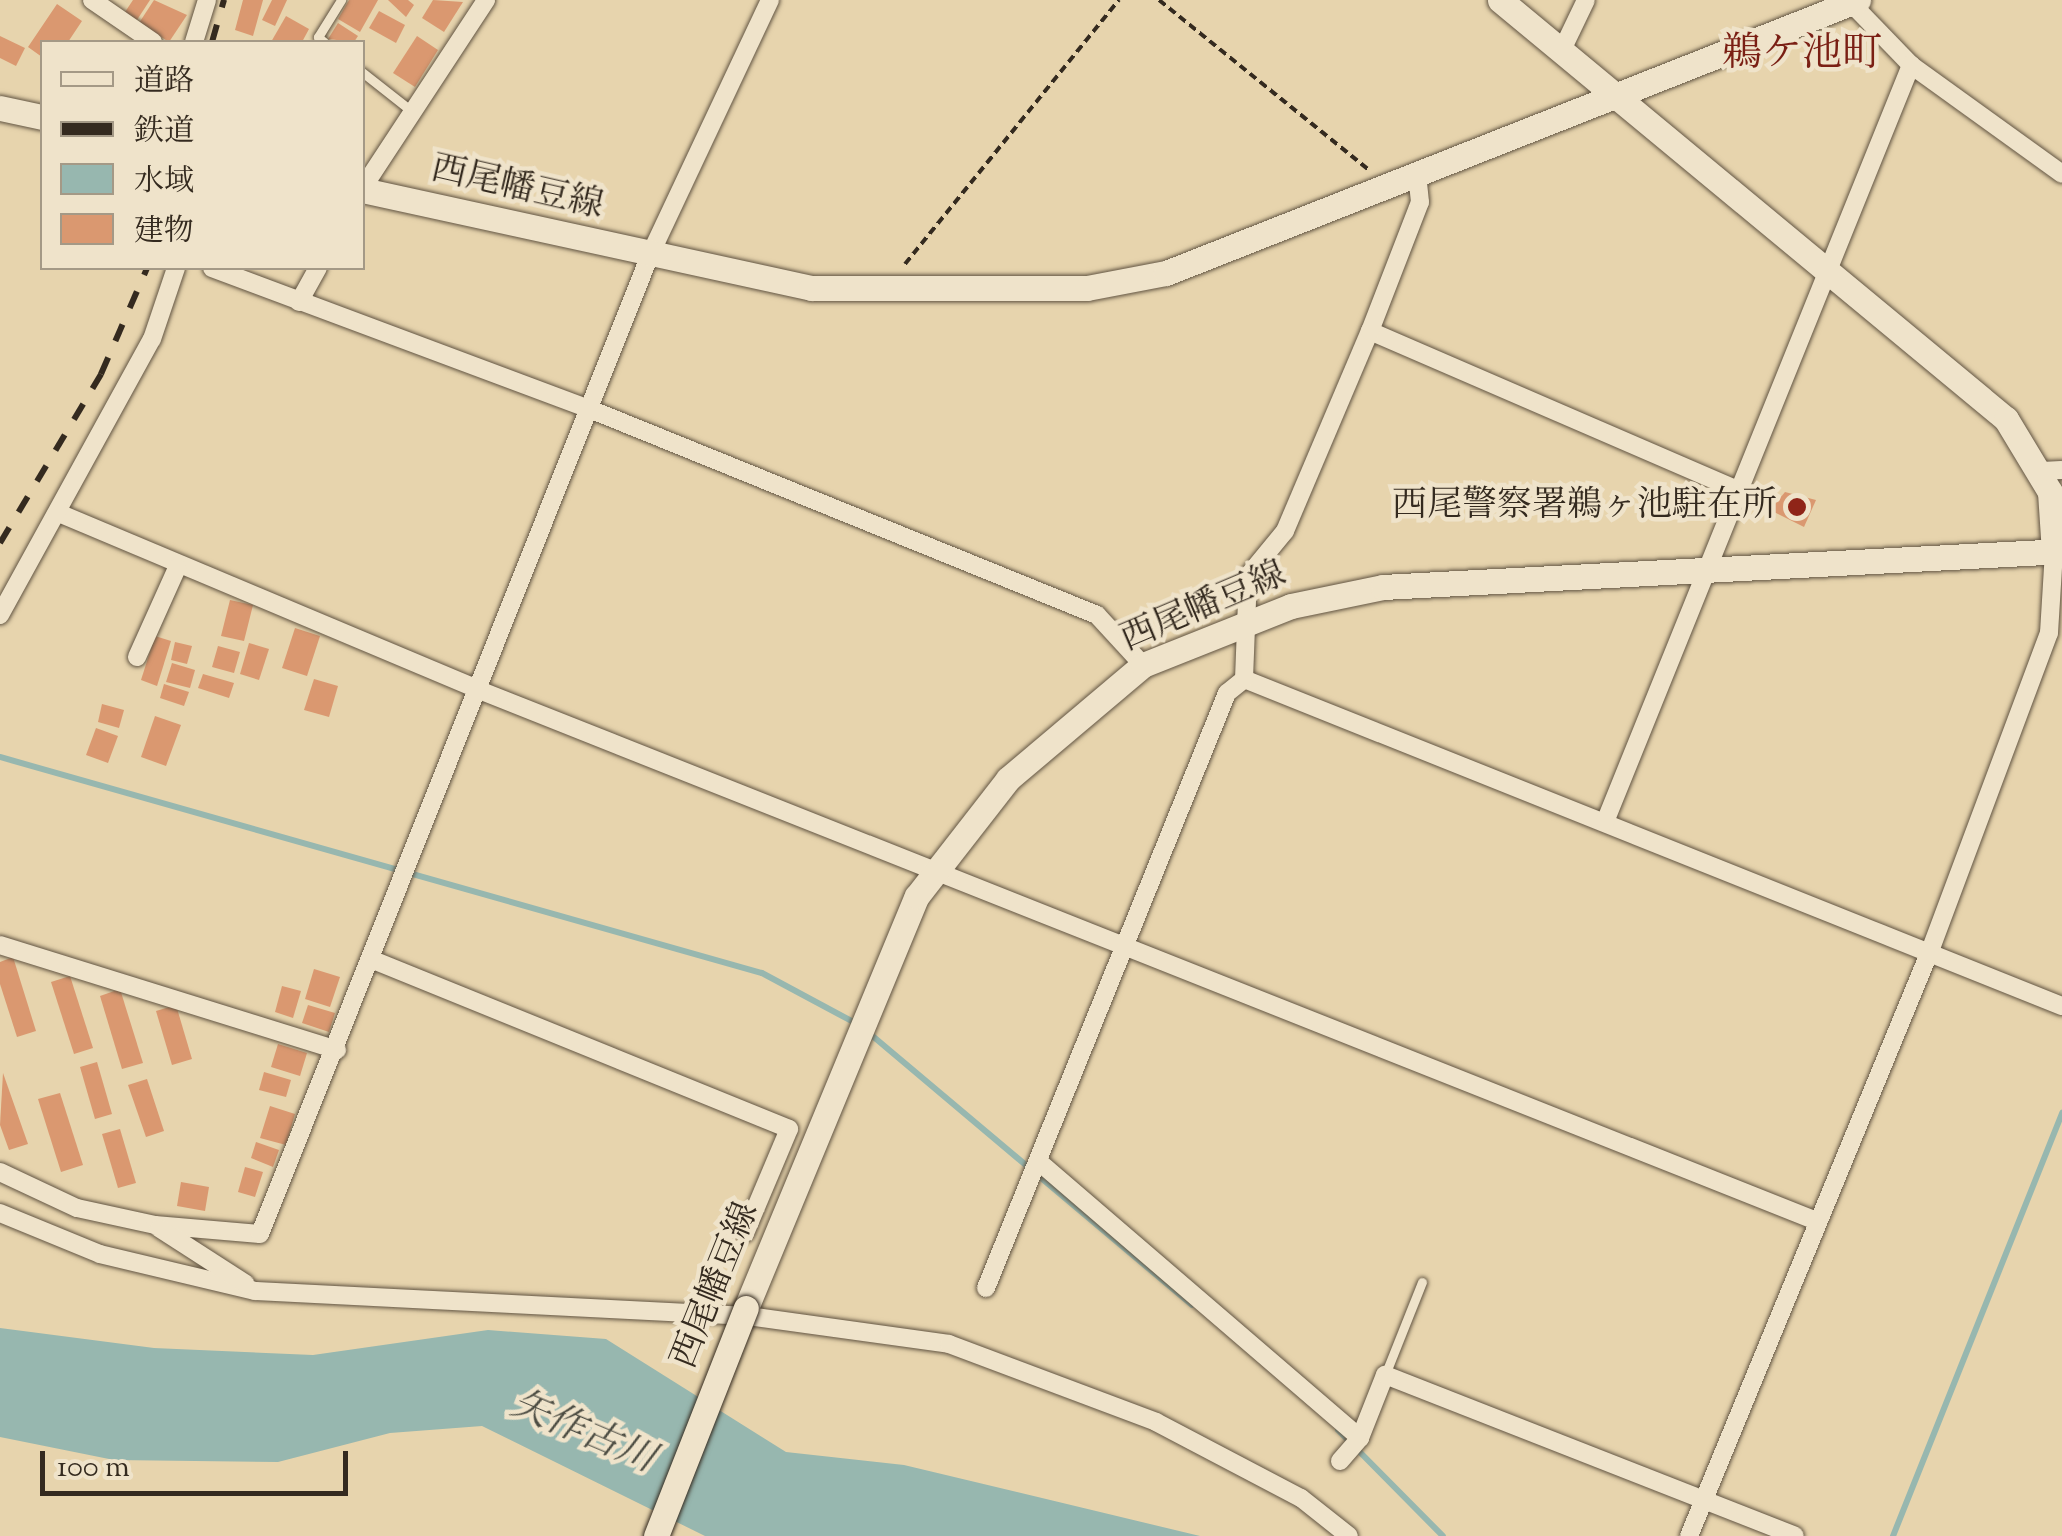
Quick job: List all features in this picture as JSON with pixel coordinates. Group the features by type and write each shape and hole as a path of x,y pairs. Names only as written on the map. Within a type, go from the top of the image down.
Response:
{"main road":[{"path":"1500,0 1827,266 2006,420 2052,471 2058,552"},
{"name":"西尾幡豆線","path":"365,190 811,288 1032,293 1166,273 1616,92 1855,2"},
{"path":"0,108 40,117"},
{"name":"西尾幡豆線","path":"656,1536 882,966 936,870 1021,766 1142,665 1248,623 1383,588 2058,552"}],"street":[{"path":"92,0 150,40"},
{"path":"195,40 208,0"},
{"path":"365,184 410,109 486,0"},
{"path":"0,1172 77,1208 155,1225 260,1234 592,410 650,255 770,0"},
{"path":"1562,50 1586,0"},
{"path":"1855,2 1911,66 2062,174"},
{"path":"1605,822 1911,66"},
{"path":"986,1288 1227,693 1244,679 1248,576 1282,538 1370,331 1420,202 1417,172"},
{"path":"0,615 61,514 152,338 175,270"},
{"path":"217,270 592,410 1097,616 1142,665"},
{"path":"299,302 317,270"},
{"path":"1370,331 1738,490"},
{"path":"61,514 177,568 479,690 1814,1220"},
{"path":"1690,1536 1814,1220 1930,951 2049,633 2058,552"},
{"path":"138,657 177,568"},
{"path":"1244,679 2062,1006"},
{"path":"0,945 337,1050"},
{"path":"372,960 790,1128 745,1233"},
{"path":"1038,1160 1360,1438"},
{"path":"0,1212 100,1254 255,1290 748,1316 949,1344 1156,1422 1301,1498 1349,1536"},
{"path":"155,1225 255,1290"},
{"path":"1340,1461 1360,1438 1386,1375 1702,1504 1795,1536"}],"lane":[{"path":"322,40 318,37 341,0"},
{"path":"365,74 410,109"},
{"path":"1386,1375 1422,1282"}],"path":[{"path":"882,292 1119,0"},
{"path":"1159,0 1383,186"}],"water":[{"name":"矢作古川","path":"0,1328 154,1348 313,1355 488,1330 606,1339 786,1452 904,1465 1200,1536 705,1536 482,1426 390,1433 278,1462 114,1460 0,1437"}],"building":[{"path":"133,0 150,0 135,23 123,15"},
{"path":"154,0 187,15 170,40 139,23"},
{"path":"243,0 263,0 253,36 235,30"},
{"path":"272,0 287,0 275,26 262,20"},
{"path":"349,0 378,0 360,32 338,19"},
{"path":"388,0 408,0 414,5 406,17"},
{"path":"433,0 463,2 444,32 422,18"},
{"path":"57,4 82,21 69,40 40,40 40,56 28,47"},
{"path":"379,11 405,25 396,43 369,28"},
{"path":"286,16 309,29 303,40 272,40"},
{"path":"338,23 358,36 355,40 328,39"},
{"path":"0,36 25,48 16,66 0,58"},
{"path":"417,36 438,50 415,87 393,73"},
{"path":"1785,492 1816,500 1804,527 1770,510"},
{"path":"230,600 253,605 244,641 221,636"},
{"path":"295,628 320,636 307,676 282,668"},
{"path":"155,636 171,641 157,686 141,680"},
{"path":"175,642 192,646 187,664 171,660"},
{"path":"249,643 269,649 259,680 240,674"},
{"path":"218,646 240,652 234,673 212,667"},
{"path":"172,663 195,670 190,688 166,682"},
{"path":"203,674 234,683 229,698 198,688"},
{"path":"314,679 338,686 329,717 304,710"},
{"path":"164,684 189,692 184,706 160,698"},
{"path":"102,704 124,710 119,728 98,722"},
{"path":"155,716 181,725 166,766 141,757"},
{"path":"96,728 118,736 108,763 86,755"},
{"path":"13,957 36,1031 17,1037 0,984 0,962"},
{"path":"314,969 340,977 330,1007 305,999"},
{"path":"70,976 93,1048 74,1054 51,982"},
{"path":"282,986 301,991 293,1018 275,1012"},
{"path":"120,989 143,1063 122,1069 100,996"},
{"path":"176,1005 192,1059 172,1065 156,1011"},
{"path":"308,1005 335,1013 329,1032 302,1023"},
{"path":"278,1044 307,1053 300,1076 271,1067"},
{"path":"97,1062 112,1114 95,1119 80,1067"},
{"path":"264,1072 291,1080 286,1097 259,1090"},
{"path":"3,1073 28,1144 9,1150 0,1125"},
{"path":"147,1079 164,1131 146,1137 128,1085"},
{"path":"60,1093 83,1165 61,1172 38,1099"},
{"path":"270,1106 295,1114 286,1145 260,1138"},
{"path":"120,1129 136,1183 118,1188 102,1134"},
{"path":"256,1142 279,1150 273,1167 251,1158"},
{"path":"245,1167 263,1172 255,1197 238,1192"},
{"path":"181,1182 209,1187 205,1211 177,1206"}],"waterway":[{"path":"0,757 762,973 859,1025"},
{"path":"869,1033 1192,1305"},
{"path":"1893,1536 2062,1113"},
{"path":"1338,1430 1443,1536"}],"railway":[{"path":"213,40 224,0"},
{"path":"0,543 101,374 146,270"}],"place":[{"name":"西尾警察署鵜ヶ池駐在所","path":"1797,507"}],"district":[{"name":"鵜ケ池町","path":"1802,56"}]}
